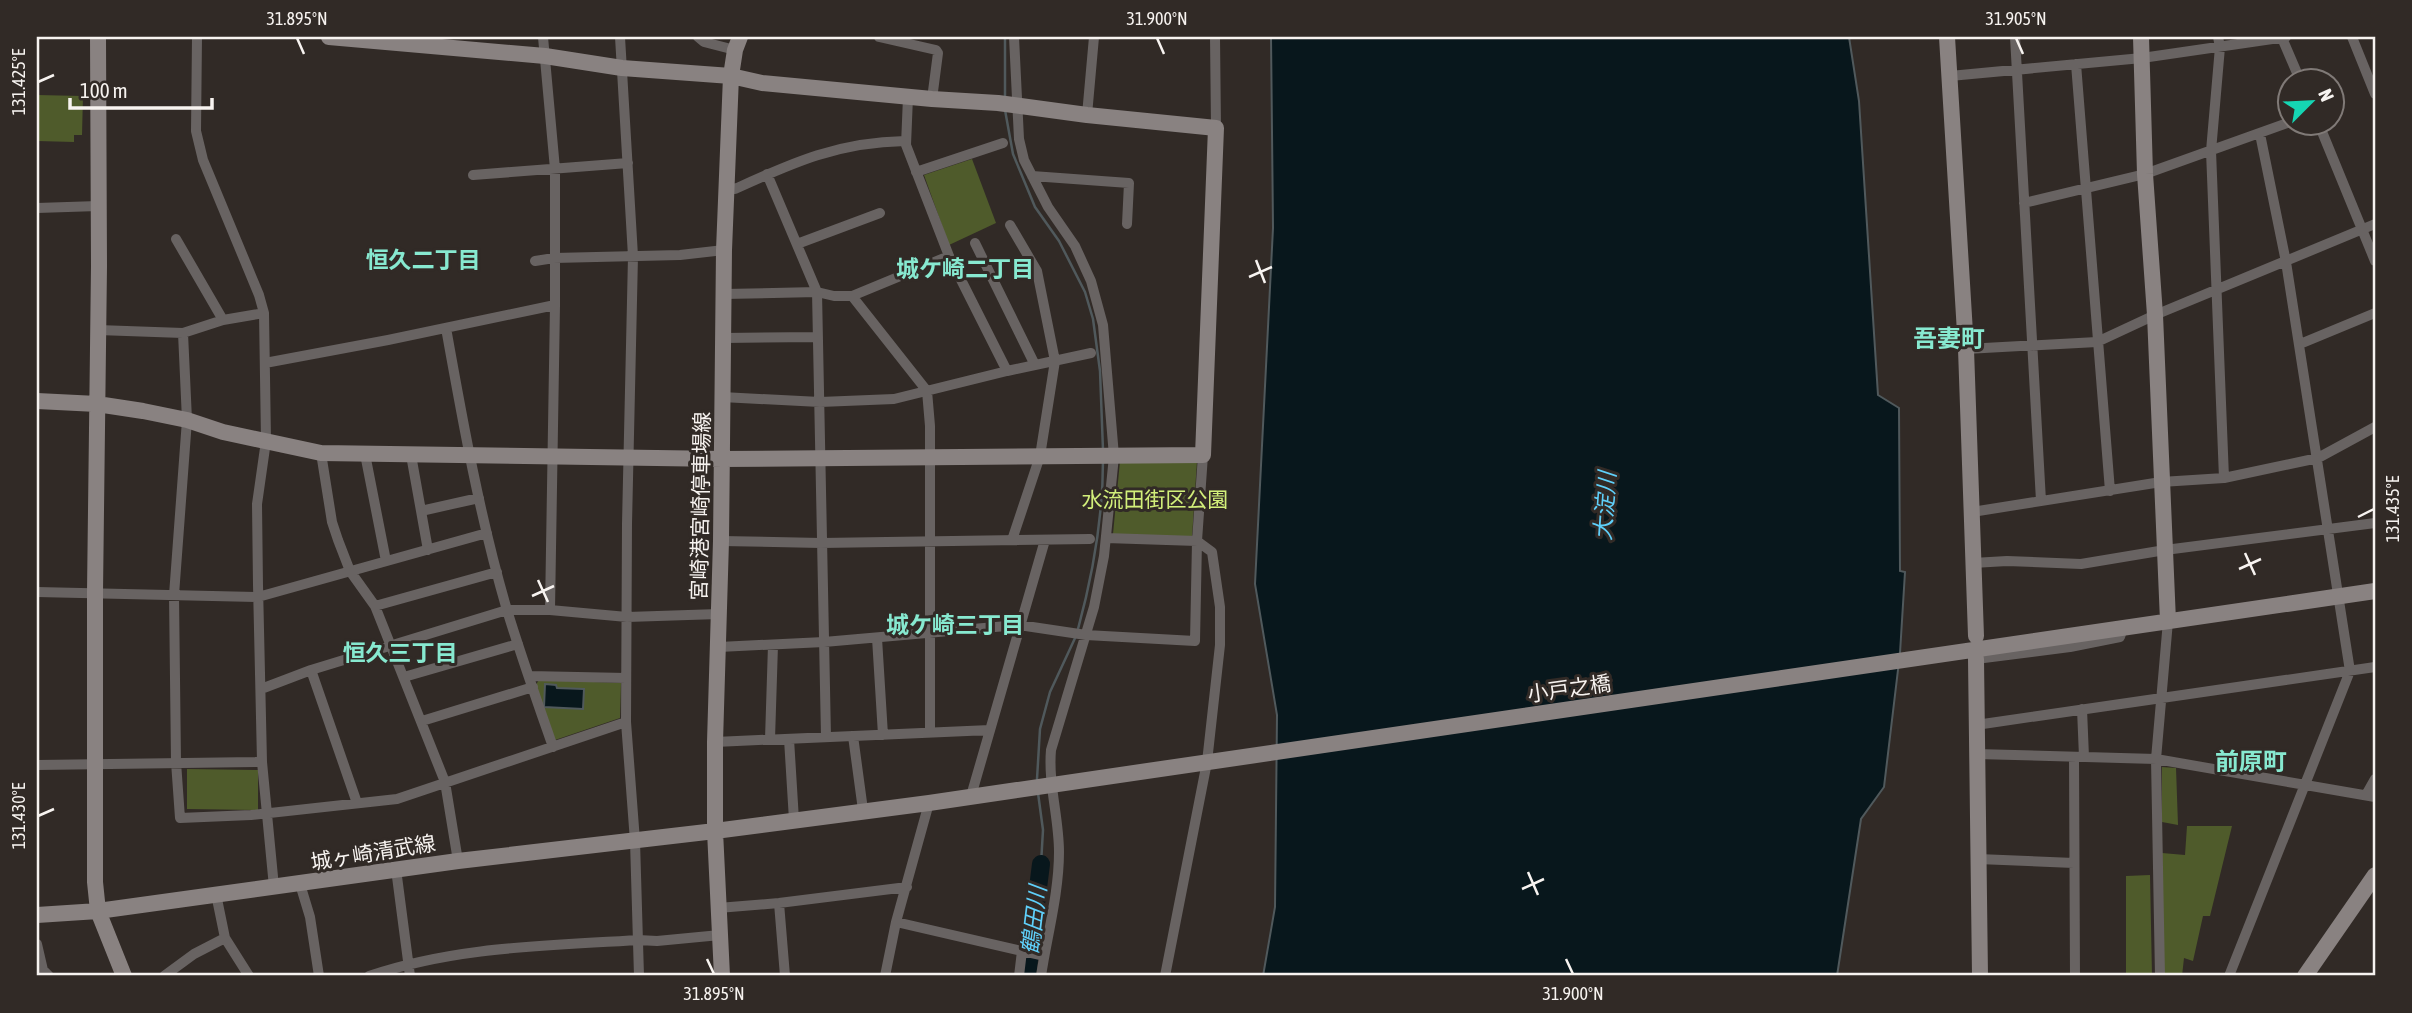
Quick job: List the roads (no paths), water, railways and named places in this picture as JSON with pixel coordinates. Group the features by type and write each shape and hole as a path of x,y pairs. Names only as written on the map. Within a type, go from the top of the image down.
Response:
{"street":[{"path":"98,37 95,882 98,911 124,976"},
{"path":"197,37 195,111 198,141 203,160 254,282 264,313 266,440 257,504 258,597 262,762 274,887"},
{"path":"329,37 446,42 622,68 732,76 762,83 998,103 1216,128"},
{"path":"543,37 555,169 550,610"},
{"path":"620,37 633,257 626,722 635,841 639,976"},
{"path":"698,37 704,42 738,43"},
{"path":"879,37 936,50"},
{"path":"932,99 938,57 936,50 940,37"},
{"path":"1014,37 1019,139 1024,160 1048,207 1075,246 1091,281 1104,325 1114,456 1106,538 1086,635 1054,733 1050,764 1059,863 1041,976"},
{"path":"1087,115 1094,37"},
{"path":"719,647 824,642 1019,625 1086,635 1195,641 1216,128 1215,37"},
{"path":"1947,37 1966,349 1976,636"},
{"path":"2015,37 2041,501"},
{"path":"2141,37 2145,174 2155,316 2168,621 2156,759 2160,976"},
{"path":"1950,76 2142,58 2219,42 2284,37 2295,66"},
{"path":"2352,37 2375,94"},
{"path":"2219,42 2211,152 2224,478"},
{"name":"宮崎港宮崎停車場線","path":"722,976 715,831 715,741 719,647 726,187 732,76 738,43"},
{"path":"2076,64 2110,491"},
{"path":"908,97 905,141 916,172 949,256 1007,370"},
{"path":"2024,203 2145,174 2276,128"},
{"path":"2229,976 2350,671 2300,344 2260,134"},
{"path":"2324,136 2375,261"},
{"path":"726,187 735,189 832,149 873,142 905,141"},
{"path":"916,172 1003,143"},
{"path":"473,174 628,163"},
{"path":"767,174 817,292 826,737"},
{"path":"1032,176 1129,183 1127,224"},
{"path":"37,208 98,206"},
{"path":"797,244 880,213"},
{"path":"1010,225 1037,271 1055,361 1040,456 1012,540"},
{"path":"1966,349 2097,342 2375,225"},
{"path":"176,239 223,320"},
{"path":"975,243 1035,365"},
{"path":"534,261 554,258 680,255 724,250"},
{"path":"724,294 817,292 852,296 949,256"},
{"path":"852,296 927,391 930,426 930,733"},
{"path":"265,363 555,305"},
{"path":"98,330 183,333 223,320 264,313"},
{"path":"2300,344 2375,313"},
{"path":"446,328 469,454 487,533 507,610 552,747"},
{"path":"183,333 187,420 174,595 176,762 180,818 265,814 397,799 626,722"},
{"path":"723,338 818,337"},
{"path":"722,397 820,401 894,400 1007,370 1091,353"},
{"path":"37,401 97,404 187,420 223,432 321,453 722,459 1203,455"},
{"path":"1972,512 2161,482 2224,478 2318,458 2375,427"},
{"path":"321,453 332,522 350,571 375,606 445,782 458,860"},
{"path":"365,454 386,561"},
{"path":"411,455 428,550"},
{"path":"421,511 479,498"},
{"path":"1973,564 2007,561 2081,564 2165,550 2375,523"},
{"path":"37,592 258,597 487,533"},
{"path":"1106,538 1197,541 1212,552 1221,618 1212,762 1165,976"},
{"path":"721,541 821,543 1090,539"},
{"path":"971,796 1045,540"},
{"path":"375,606 497,572"},
{"name":"小戸之橋","path":"971,796 2375,591"},
{"path":"261,689 311,670 507,610 550,610 627,617 719,614"},
{"path":"1980,976 1976,659 2120,638 2123,628"},
{"path":"877,638 883,735"},
{"path":"404,677 519,644"},
{"path":"770,739 773,645"},
{"path":"1976,725 2375,667"},
{"path":"311,670 357,803"},
{"path":"422,721 531,682 626,678"},
{"path":"2075,976 2074,863 2082,709"},
{"path":"715,741 990,730"},
{"path":"853,736 863,810"},
{"path":"789,739 794,820"},
{"path":"1976,754 2156,759 2371,796 2375,779"},
{"path":"37,765 262,762"},
{"name":"城ヶ崎清武線","path":"37,915 98,911 458,860 635,841 971,796"},
{"path":"885,976 896,922 929,803"},
{"path":"1978,859 2074,863"},
{"path":"396,869 410,976"},
{"path":"2305,976 2375,875"},
{"path":"300,884 310,917 319,976"},
{"path":"718,908 907,887"},
{"path":"216,894 225,938 249,976"},
{"path":"779,903 785,976"},
{"path":"896,922 1044,956"},
{"path":"369,976 408,963 465,952 638,940 657,942 720,935"},
{"path":"164,976 179,972 225,938"},
{"path":"37,944 43,973"},
{"path":"1019,976 1022,951"}],"water":[{"name":"大淀川","path":"1271,37 1849,37 1859,101 1878,395 1899,408 1900,571 1905,572 1900,653 1884,787 1861,819 1837,976 1263,976 1275,907 1277,715 1255,584 1273,228"},
{"path":"545,684 556,685 557,688 584,689 583,709 544,707"}],"waterway":[{"path":"1005,37 1005,96"},
{"path":"1005,110 1013,154 1035,207 1059,241 1085,292 1093,319 1100,371 1103,450"},
{"path":"1078,629 1096,546 1103,460"},
{"path":"1037,779 1040,729 1050,692 1076,636"},
{"path":"1038,793 1043,830 1041,864"},
{"name":"鶴田川","path":"1027,976 1041,864"}],"district":[{"name":"恒久二丁目","path":"423,260"},
{"name":"城ケ崎二丁目","path":"965,269"},
{"name":"吾妻町","path":"1949,338"},
{"name":"城ケ崎三丁目","path":"955,625"},
{"name":"恒久三丁目","path":"400,653"},
{"name":"前原町","path":"2251,761"}],"park label":[{"name":"水流田街区公園","path":"1155,499"}]}
